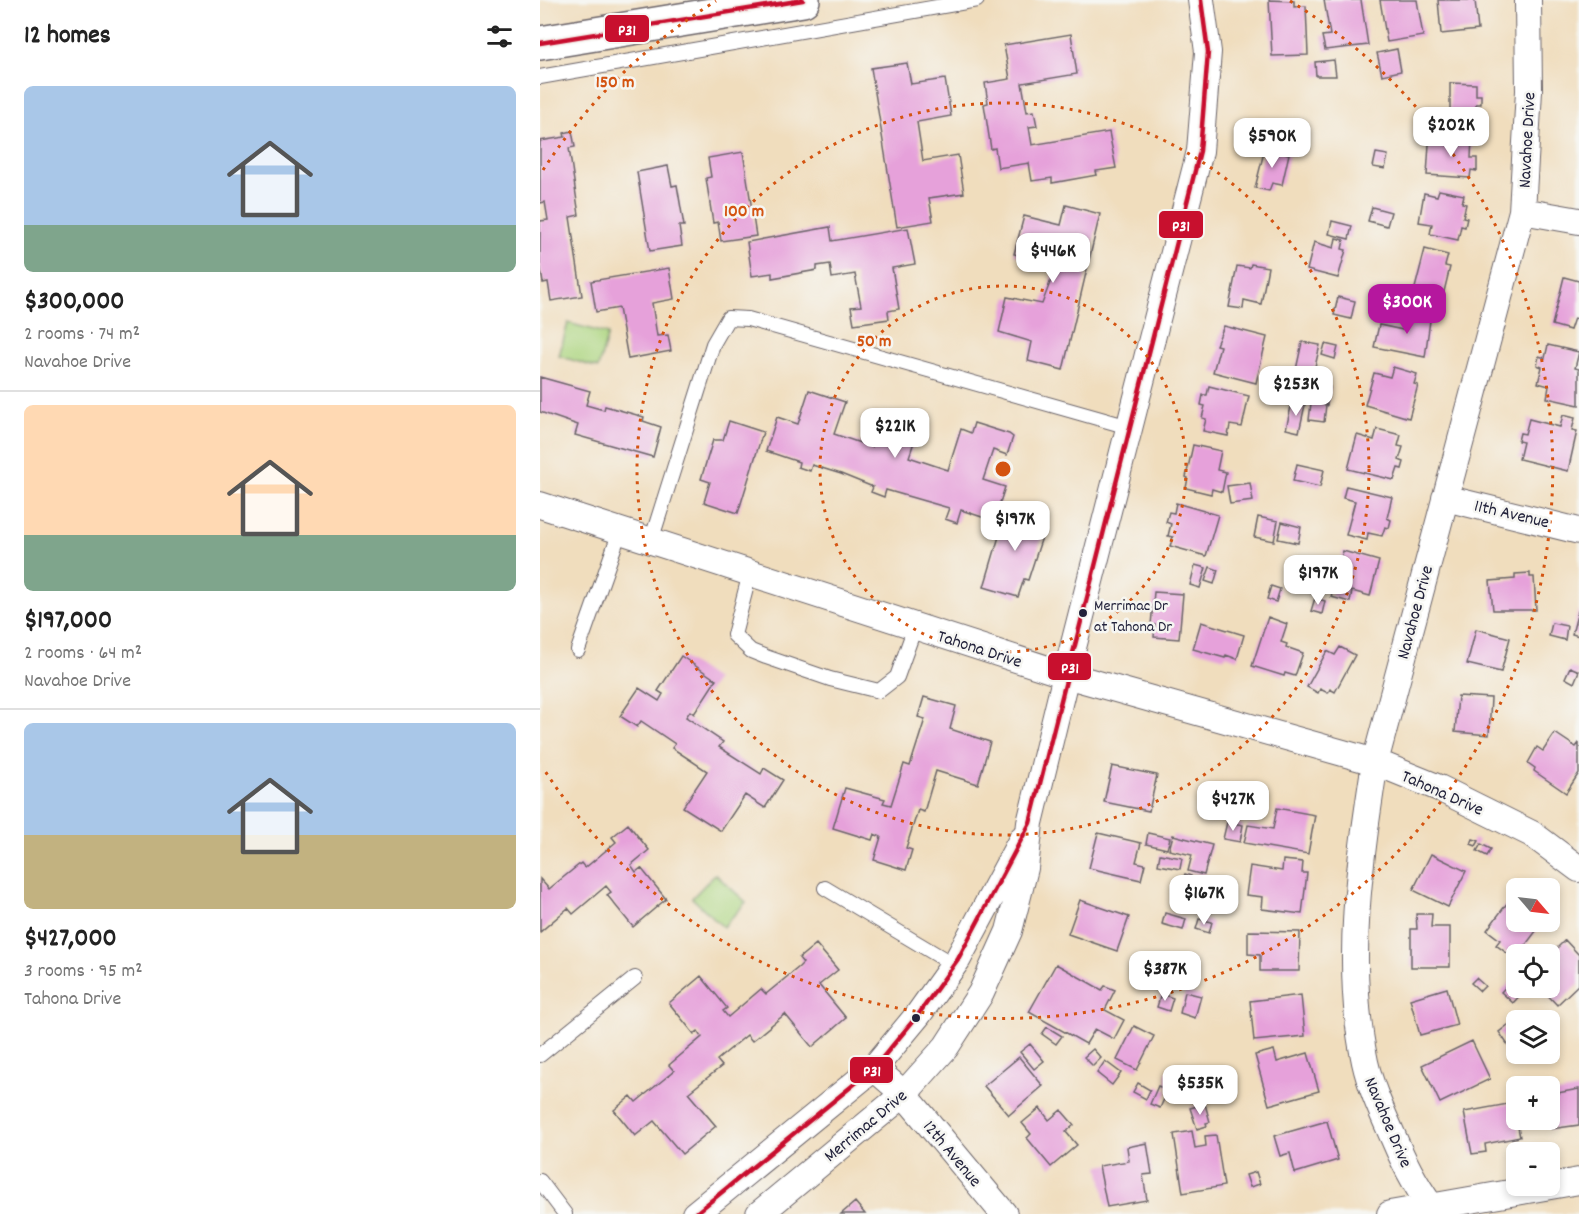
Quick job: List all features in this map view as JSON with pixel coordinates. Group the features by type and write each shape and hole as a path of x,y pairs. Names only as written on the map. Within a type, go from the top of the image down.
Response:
{"main road":[{"path":"540,43 803,0"}],"street":[{"name":"Merrimac Drive","path":"759,1214 904,1094 946,1047 981,993 1009,931 1025,868 1030,823 1066,675 1200,151 1208,52 1202,0"},
{"name":"Navahoe Drive","path":"1433,1210 1403,1160 1377,1102 1365,1063 1356,1009 1356,926 1363,839 1375,762 1522,211 1529,92 1528,0"},
{"path":"1522,211 1579,220"},
{"name":"11th Avenue","path":"1445,498 1579,531"},
{"name":"Tahona Drive","path":"540,505 1066,675 1375,762 1439,788 1532,834 1579,869"},
{"name":"Merrimac Drive","path":"695,1214 874,1068 918,1015 954,965 985,911 1030,823"},
{"name":"12th Avenue","path":"874,1068 904,1094 1005,1214"},
{"path":"1390,1214 1433,1210 1579,1180"}],"lane":[{"path":"540,77 977,0"},
{"path":"651,541 713,344 728,318 748,319 1129,427"},
{"path":"578,650 620,531"},
{"path":"750,573 734,635 751,651 830,679 879,691 897,677 915,627"},
{"path":"825,888 954,965"},
{"path":"540,1055 635,978"},
{"path":"540,1181 565,1214"}],"green space":[{"path":"568,323 608,334 598,368 559,356"},
{"path":"715,874 746,902 723,927 692,898"}],"building":[{"path":"1269,0 1294,1 1294,7 1306,6 1308,55 1272,56"},
{"path":"1324,0 1361,0 1368,45 1325,50 1322,36 1330,35"},
{"path":"1380,0 1417,0 1423,36 1387,42"},
{"path":"1438,0 1475,0 1478,30 1441,34"},
{"path":"1071,34 1077,74 1022,83 1027,112 1034,111 1037,126 1029,127 1032,145 1109,132 1116,168 1096,171 1097,175 1052,183 1052,178 1032,181 1029,163 998,168 995,148 991,149 984,104 988,103 985,83 1010,79 1004,45"},
{"path":"1397,49 1401,71 1382,75 1377,53"},
{"path":"1334,60 1336,76 1316,76 1315,62"},
{"path":"907,63 911,84 945,79 951,116 917,122 923,161 958,155 964,193 929,198 933,221 897,227 871,68"},
{"path":"1450,83 1476,84 1476,95 1481,95 1481,104 1476,104 1476,116 1450,115"},
{"path":"572,131 575,147 569,148 579,215 570,217 582,296 551,301 548,282 543,283 540,264 540,221 548,220 545,202 540,203 540,141 565,137 564,133"},
{"path":"1448,137 1472,138 1471,158 1477,158 1477,171 1471,170 1470,178 1427,175 1429,144"},
{"path":"1265,148 1289,154 1282,185 1272,183 1269,191 1255,188"},
{"path":"743,152 756,236 721,241 718,222 713,223 706,178 711,177 708,158"},
{"path":"1376,153 1388,155 1385,169 1373,167"},
{"path":"668,166 672,186 677,185 684,226 679,226 682,246 650,251 637,172"},
{"path":"1439,190 1464,195 1462,203 1466,204 1463,217 1467,218 1465,227 1461,226 1458,240 1430,234 1432,224 1419,222 1424,193 1437,196"},
{"path":"1066,205 1100,214 1063,370 1028,361 1032,342 999,332 1007,297 1042,304 1051,280 1054,264 1014,254 1024,216 1061,225"},
{"path":"1372,207 1391,212 1387,226 1368,221"},
{"path":"1332,221 1352,226 1349,239 1329,234"},
{"path":"830,227 832,241 908,228 915,264 892,268 899,309 888,311 889,319 854,324 851,307 861,306 855,274 832,278 830,264 817,266 817,270 772,278 772,273 752,276 747,242"},
{"path":"1336,238 1344,240 1342,249 1346,250 1338,278 1307,270 1314,242 1334,248"},
{"path":"1425,249 1448,255 1445,266 1450,267 1442,300 1414,292"},
{"path":"1251,264 1268,267 1261,304 1244,300 1243,309 1229,307 1237,266 1250,268"},
{"path":"669,268 674,299 652,303 657,336 668,335 671,351 628,359 619,308 596,312 591,281"},
{"path":"1564,277 1579,281 1579,319 1574,318 1570,330 1552,325"},
{"path":"1338,297 1355,301 1351,319 1334,315"},
{"path":"1407,308 1431,313 1425,357 1374,347 1379,325 1403,330"},
{"path":"1224,326 1267,337 1256,383 1213,372 1220,346 1216,345"},
{"path":"1302,342 1320,345 1308,397 1291,393"},
{"path":"1325,344 1338,347 1335,359 1322,355"},
{"path":"1548,345 1579,352 1575,368 1579,369 1579,405 1547,398 1549,386 1538,383 1542,367 1537,365 1539,356 1545,358"},
{"path":"1393,367 1417,374 1414,384 1418,385 1409,418 1365,405 1374,373 1390,377"},
{"path":"540,377 590,391 586,405 604,410 605,406 644,417 643,421 661,427 653,457 575,435 578,425 540,412"},
{"path":"1313,384 1330,387 1327,405 1310,401"},
{"path":"1209,386 1249,396 1242,427 1230,425 1228,436 1203,431 1206,419 1202,418 1205,406 1201,405 1203,395 1207,395"},
{"path":"809,390 845,402 834,434 872,447 883,415 919,427 909,457 948,470 961,429 971,433 974,423 1009,434 1013,437 1007,455 993,450 983,480 1005,487 994,521 961,510 957,523 945,519 949,508 886,490 884,497 871,492 873,487 841,474 812,465 810,471 798,467 799,462 766,451 777,417 798,424"},
{"path":"1292,402 1305,405 1299,432 1286,429"},
{"path":"1311,403 1326,405 1324,422 1309,420"},
{"path":"1563,415 1575,418 1572,430 1577,431 1568,471 1519,459 1523,442 1518,441 1520,433 1525,434 1529,419 1560,427"},
{"path":"729,421 763,432 738,513 704,502 710,482 701,479 713,440 723,440"},
{"path":"1377,429 1401,435 1398,446 1403,447 1399,460 1404,462 1402,469 1398,468 1394,480 1348,469 1357,435 1374,440"},
{"path":"1193,445 1221,451 1217,470 1226,472 1222,492 1212,489 1211,494 1186,488"},
{"path":"1297,464 1324,470 1320,487 1293,481"},
{"path":"1250,483 1253,501 1230,504 1227,486"},
{"path":"1346,486 1392,497 1387,518 1391,520 1389,528 1385,527 1382,536 1368,533 1367,540 1346,535 1355,501 1343,498"},
{"path":"1176,503 1218,515 1206,556 1170,546 1173,537 1168,536 1171,524 1166,522 1169,512 1174,513"},
{"path":"1008,506 1043,517 1037,535 1042,537 1028,580 1024,579 1018,597 984,587"},
{"path":"1258,517 1278,521 1274,541 1254,537"},
{"path":"1282,522 1301,527 1298,543 1278,539"},
{"path":"1343,551 1379,561 1370,596 1352,591 1350,602 1331,597"},
{"path":"1195,565 1206,568 1200,588 1190,585"},
{"path":"1210,567 1218,570 1214,584 1205,581"},
{"path":"1530,573 1530,577 1534,577 1536,610 1493,610 1490,581 1515,579 1515,574"},
{"path":"1271,586 1280,589 1276,602 1267,599"},
{"path":"1154,592 1183,594 1179,639 1154,637 1155,625 1151,625"},
{"path":"1315,598 1325,601 1322,614 1311,611"},
{"path":"1579,611 1579,636 1572,634"},
{"path":"1268,617 1287,624 1281,642 1287,644 1286,647 1303,653 1295,676 1285,673 1284,676 1252,666"},
{"path":"1201,622 1244,635 1237,659 1193,649"},
{"path":"1552,623 1567,626 1565,640 1549,636"},
{"path":"1476,629 1510,638 1501,672 1467,664"},
{"path":"1340,647 1355,655 1335,692 1330,689 1328,693 1320,689 1318,693 1307,687 1327,651 1335,655"},
{"path":"681,656 716,680 694,714 690,711 686,717 723,742 719,747 761,774 764,768 783,780 765,808 745,795 721,831 683,807 707,771 672,748 675,744 641,721 637,727 620,716 639,688 659,701 663,694 658,691"},
{"path":"1570,667 1579,671 1574,683 1565,678"},
{"path":"1458,696 1491,698 1489,735 1455,732"},
{"path":"924,697 956,706 950,729 990,742 978,784 936,771 924,812 918,810 906,848 912,850 906,870 874,860 881,837 874,834 872,840 833,828 845,788 885,799 883,803 891,805 904,764 910,766 925,719 918,717"},
{"path":"1555,733 1576,747 1579,743 1579,773 1566,793 1534,771 1535,768 1528,763 1537,747 1543,751"},
{"path":"1112,766 1157,775 1149,811 1104,802"},
{"path":"1277,808 1315,815 1308,854 1244,843 1248,825 1273,829"},
{"path":"1227,822 1243,825 1240,842 1223,839"},
{"path":"628,824 649,850 631,865 636,872 641,868 666,899 633,927 607,895 611,892 606,886 573,914 568,908 540,932 540,879 549,889 581,863 585,868 616,842 612,837"},
{"path":"1098,833 1141,843 1136,862 1145,864 1141,880 1089,868"},
{"path":"1148,833 1170,838 1167,849 1146,844"},
{"path":"1173,835 1212,845 1204,875 1188,871 1192,855 1169,850"},
{"path":"1473,839 1479,841 1476,846 1471,844"},
{"path":"1481,844 1491,849 1487,856 1477,851"},
{"path":"1160,854 1182,858 1180,869 1158,865"},
{"path":"1431,854 1466,871 1448,907 1413,890"},
{"path":"1283,860 1303,862 1302,873 1307,873 1302,914 1262,909 1263,897 1246,895 1250,866 1282,871"},
{"path":"1185,874 1191,876 1187,887 1181,884"},
{"path":"1209,882 1223,886 1217,910 1203,906"},
{"path":"1080,900 1129,917 1117,951 1068,934"},
{"path":"1506,905 1506,932 1535,932 1526,944 1506,944 1506,952 1496,945 1500,940 1487,930"},
{"path":"1165,913 1186,919 1183,930 1162,924"},
{"path":"1416,914 1432,914 1431,927 1450,927 1450,967 1411,967 1411,929 1417,929"},
{"path":"1199,919 1212,922 1209,933 1196,929"},
{"path":"1248,931 1300,932 1299,971 1260,971 1260,955 1248,954"},
{"path":"1565,940 1579,955 1579,984 1557,1005 1550,998 1560,998 1560,945"},
{"path":"816,944 838,970 819,985 846,1018 812,1047 785,1014 752,1041 747,1035 717,1060 722,1066 688,1093 716,1126 682,1154 654,1121 635,1136 614,1110 631,1096 636,1102 674,1071 669,1065 702,1037 698,1031 694,1034 669,1003 701,976 727,1008 723,1011 728,1017 761,989 766,994 799,967 803,963 799,958"},
{"path":"1056,964 1102,990 1105,986 1115,990 1105,1010 1124,1020 1114,1039 1095,1029 1086,1044 1029,1012"},
{"path":"1165,976 1172,979 1168,989 1160,986"},
{"path":"1476,978 1485,986 1480,991 1471,983"},
{"path":"1506,987 1506,997 1501,992"},
{"path":"1447,988 1457,1025 1420,1035 1410,999"},
{"path":"1185,992 1201,996 1195,1018 1180,1013"},
{"path":"1161,994 1173,998 1169,1011 1157,1007"},
{"path":"1301,995 1305,1036 1254,1041 1250,1001"},
{"path":"1508,998 1518,998 1513,1003"},
{"path":"1134,1026 1154,1036 1137,1070 1117,1060"},
{"path":"1506,1026 1506,1042 1499,1032"},
{"path":"1047,1027 1062,1036 1056,1044 1042,1034"},
{"path":"1472,1041 1490,1079 1440,1103 1422,1065"},
{"path":"1030,1044 1044,1061 1034,1069 1020,1052"},
{"path":"1093,1049 1101,1058 1093,1066 1084,1057"},
{"path":"1274,1050 1277,1062 1308,1053 1319,1091 1269,1105 1255,1055"},
{"path":"1019,1057 1043,1086 1009,1115 984,1086"},
{"path":"1105,1061 1121,1073 1112,1085 1097,1073"},
{"path":"1166,1072 1185,1072 1187,1084 1184,1087 1166,1086"},
{"path":"1138,1083 1150,1090 1146,1099 1133,1092"},
{"path":"1158,1086 1168,1090 1160,1108 1150,1104"},
{"path":"1579,1089 1579,1125 1560,1128 1560,1093"},
{"path":"1205,1104 1210,1122 1206,1123 1207,1126 1197,1129 1190,1108"},
{"path":"1506,1104 1506,1130 1519,1130 1520,1137 1485,1144 1486,1152 1472,1154 1464,1112"},
{"path":"1040,1108 1049,1120 1061,1110 1074,1125 1066,1132 1077,1145 1051,1167 1027,1138 1031,1134 1022,1123"},
{"path":"1327,1121 1338,1160 1295,1173 1290,1153 1280,1156 1274,1136"},
{"path":"1192,1131 1195,1148 1206,1146 1205,1136 1216,1135 1224,1186 1183,1193 1174,1134"},
{"path":"1147,1143 1152,1174 1143,1175 1147,1200 1107,1207 1099,1166 1129,1161 1127,1147"},
{"path":"1256,1172 1260,1184 1250,1187 1246,1175"},
{"path":"855,1202 865,1214 841,1214"}],"transit line":[{"name":"P31","path":"540,43 803,0"},
{"name":"P31","path":"695,1214 874,1068 918,1015 958,959 1030,823 1200,151 1208,52 1201,0"}],"place":[{"name":"Merrimac Dr at Tahona Dr","path":"1083,613"}]}
